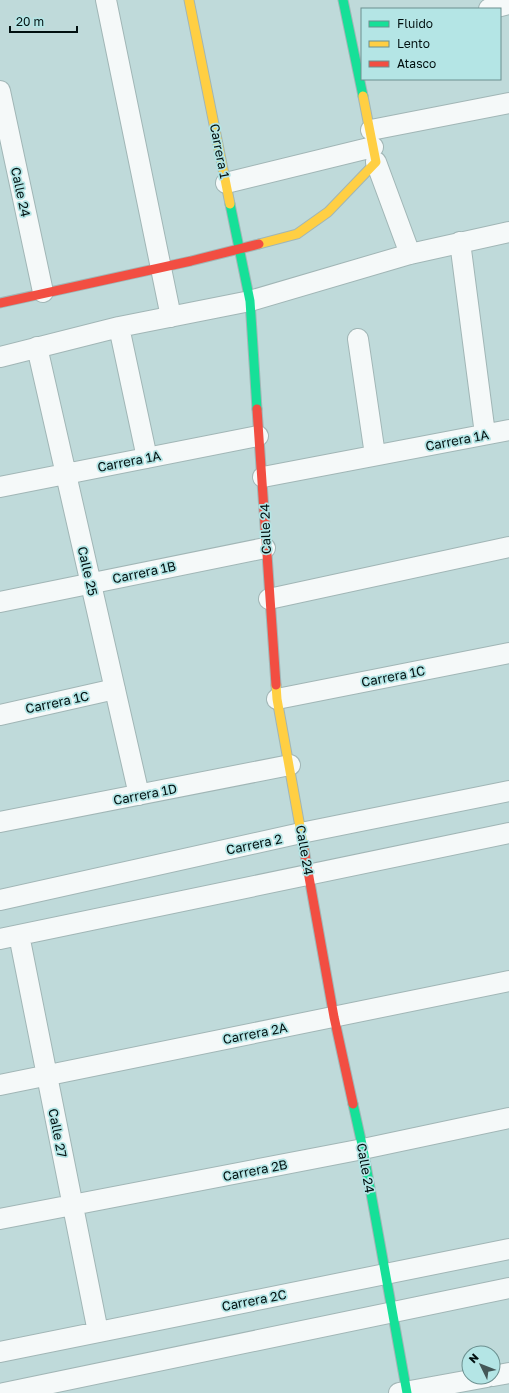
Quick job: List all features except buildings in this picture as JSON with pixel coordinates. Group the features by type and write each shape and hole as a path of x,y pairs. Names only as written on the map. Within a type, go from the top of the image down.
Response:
{"street":[{"path":"106,0 171,316"},
{"name":"Carrera 1","path":"189,0 250,301"},
{"path":"343,0 357,42 361,66"},
{"path":"493,8 509,4"},
{"path":"363,80 374,146 410,254"},
{"name":"Calle 24","path":"0,91 43,292"},
{"path":"226,183 374,146 509,104"},
{"path":"0,303 43,292 240,250 297,234 328,212 374,146"},
{"path":"0,357 119,327 250,301 410,254 509,232"},
{"path":"460,242 485,434"},
{"name":"Calle 24","path":"250,301 258,436 263,477 265,548 277,699 334,1017 363,1149 404,1392"},
{"path":"119,327 147,458"},
{"path":"358,339 375,455"},
{"name":"Calle 25","path":"37,347 139,795"},
{"name":"Carrera 1A","path":"263,477 509,430"},
{"name":"Carrera 1A","path":"0,487 258,436"},
{"path":"269,599 509,547"},
{"name":"Carrera 1B","path":"0,602 265,548"},
{"name":"Carrera 1C","path":"277,699 509,653"},
{"name":"Carrera 1C","path":"0,714 115,689"},
{"name":"Carrera 1D","path":"0,822 290,765"},
{"name":"Carrera 2","path":"0,900 301,833 509,791"},
{"path":"10,937 309,874 509,834"},
{"name":"Calle 27","path":"10,937 47,1075 98,1332"},
{"name":"Carrera 2A","path":"0,1085 509,981"},
{"name":"Carrera 2B","path":"0,1219 363,1149 509,1118"},
{"name":"Carrera 2C","path":"0,1352 509,1249"},
{"path":"4,1393 509,1288"},
{"path":"404,1392 461,1382"}],"traffic: fast":[{"path":"343,0 363,96"},
{"path":"230,204 250,301 257,409"},
{"path":"353,1104 363,1149 407,1393"}],"traffic: slow":[{"path":"189,0 230,204"},
{"path":"259,244 297,234 328,212 376,162 363,96"},
{"path":"276,685 277,699 304,849"}],"traffic: jam":[{"path":"0,303 191,261 259,244"},
{"path":"257,409 276,685"},
{"path":"304,849 334,1017 353,1104"}]}
